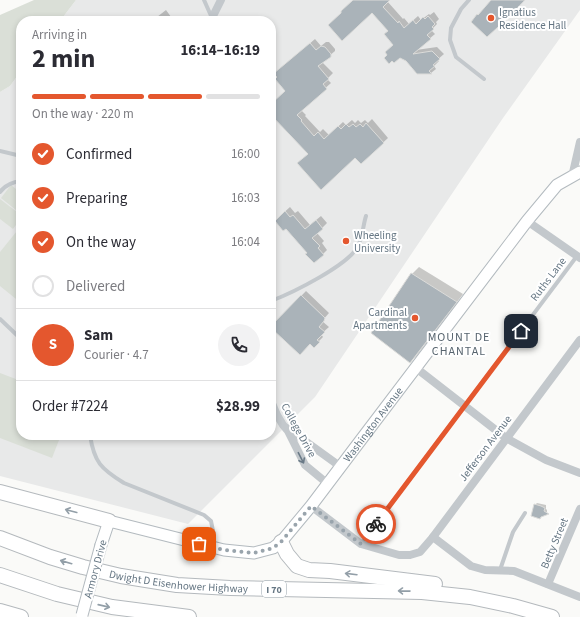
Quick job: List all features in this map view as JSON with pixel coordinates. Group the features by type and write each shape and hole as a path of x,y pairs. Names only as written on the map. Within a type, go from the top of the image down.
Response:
{"highway":[{"path":"0,492 109,521"},
{"name":"Dwight D Eisenhower Highway","path":"0,538 50,558 83,567 121,576 177,585 230,588 422,592 470,597 513,606 552,617"},
{"path":"281,542 287,554 297,566 308,570 330,571 415,581 458,588 513,606"},
{"path":"0,575 57,594 112,608 189,617"},
{"path":"0,611 21,617"}],"street":[{"path":"214,16 221,0"},
{"path":"576,175 580,142"},
{"name":"Washington Avenue","path":"109,521 224,550 254,553 273,548 281,542 311,506 527,221 557,185 576,175"},
{"path":"527,221 578,257"},
{"name":"Jefferson Avenue","path":"361,544 399,555 410,555 420,552 433,537 580,340"},
{"path":"416,368 506,438 546,460 580,473"},
{"name":"College Drive","path":"276,411 305,465 328,484"},
{"path":"283,425 341,467"},
{"path":"311,506 361,544"},
{"name":"Betty Street","path":"548,584 580,509"},
{"name":"Armory Drive","path":"82,616 109,521"},
{"path":"433,537 471,566 486,570 514,571 580,597"}],"lane":[{"path":"204,0 210,16"},
{"path":"469,0 461,9 451,28 450,40 456,57 484,79"},
{"path":"0,151 16,155"},
{"path":"0,192 3,188 16,182"},
{"path":"276,299 285,296 334,268 351,256 358,246 366,216"},
{"name":"Ruths Lane","path":"361,544 578,257"},
{"path":"0,319 16,334"},
{"path":"91,440 92,450 100,465 112,476 124,483 204,515 211,521 214,536 214,548"},
{"path":"500,570 514,532 525,513"}],"shaded area":[{"path":"34,0 76,0 64,16 16,16 16,78 10,86 0,92 0,15"},
{"name":"Wheeling University","path":"76,0 580,0 580,10 503,118 315,397 276,436 276,16 64,16"},
{"name":"Wheeling University","path":"16,78 16,440 272,440 188,524 0,476 0,92 10,86"},
{"path":"11,185 16,189 16,210 1,198"},
{"path":"0,199 16,211 16,225 13,229 0,219"},
{"path":"16,232 16,299 0,286 0,252"},
{"path":"0,373 16,379 16,440 59,440 52,458 0,438"}],"building":[{"path":"353,0 390,0 383,7 398,23 399,21 404,28 413,20 416,24 423,17 425,19 428,16 435,24 432,27 434,29 427,35 431,39 413,54 432,51 440,59 429,71 432,74 417,74 406,61 400,58 394,63 392,61 389,64 384,58 387,55 385,52 393,45 384,34 388,31 372,13 342,41 328,25"},
{"name":"Ignatius Residence Hall","path":"491,0 525,0 487,37 471,22"},
{"path":"310,43 316,50 321,46 325,47 331,54 331,57 318,66 329,79 323,84 327,89 297,115 314,136 318,132 324,139 338,126 341,129 346,124 349,127 353,124 356,127 360,124 363,127 366,123 384,143 361,164 355,158 321,190 297,163 308,154 276,120 276,99 285,91 276,80 276,71"},
{"path":"285,211 290,217 293,215 305,229 316,220 323,229 312,238 320,246 318,248 324,255 314,263 305,254 307,253 286,229 283,231 276,222 276,220"},
{"name":"Cardinal Apartments","path":"411,273 457,302 410,363 371,333"},
{"path":"301,295 325,318 319,327 325,332 317,340 320,342 314,348 310,344 300,355 276,333 276,321"},
{"path":"534,504 545,508 544,511 549,514 541,517 540,519 531,516"}],"way so far":[{"path":"199,544 224,550 254,553 273,548 281,542 311,506 361,544 376,524"}],"place":[{"name":"Ignatius Residence Hall","path":"491,18"},
{"name":"Wheeling University","path":"346,241"},
{"name":"Cardinal Apartments","path":"415,318"}],"district":[{"name":"MOUNT DE CHANTAL","path":"459,344"}],"route":[{"path":"376,524 521,331"}]}
